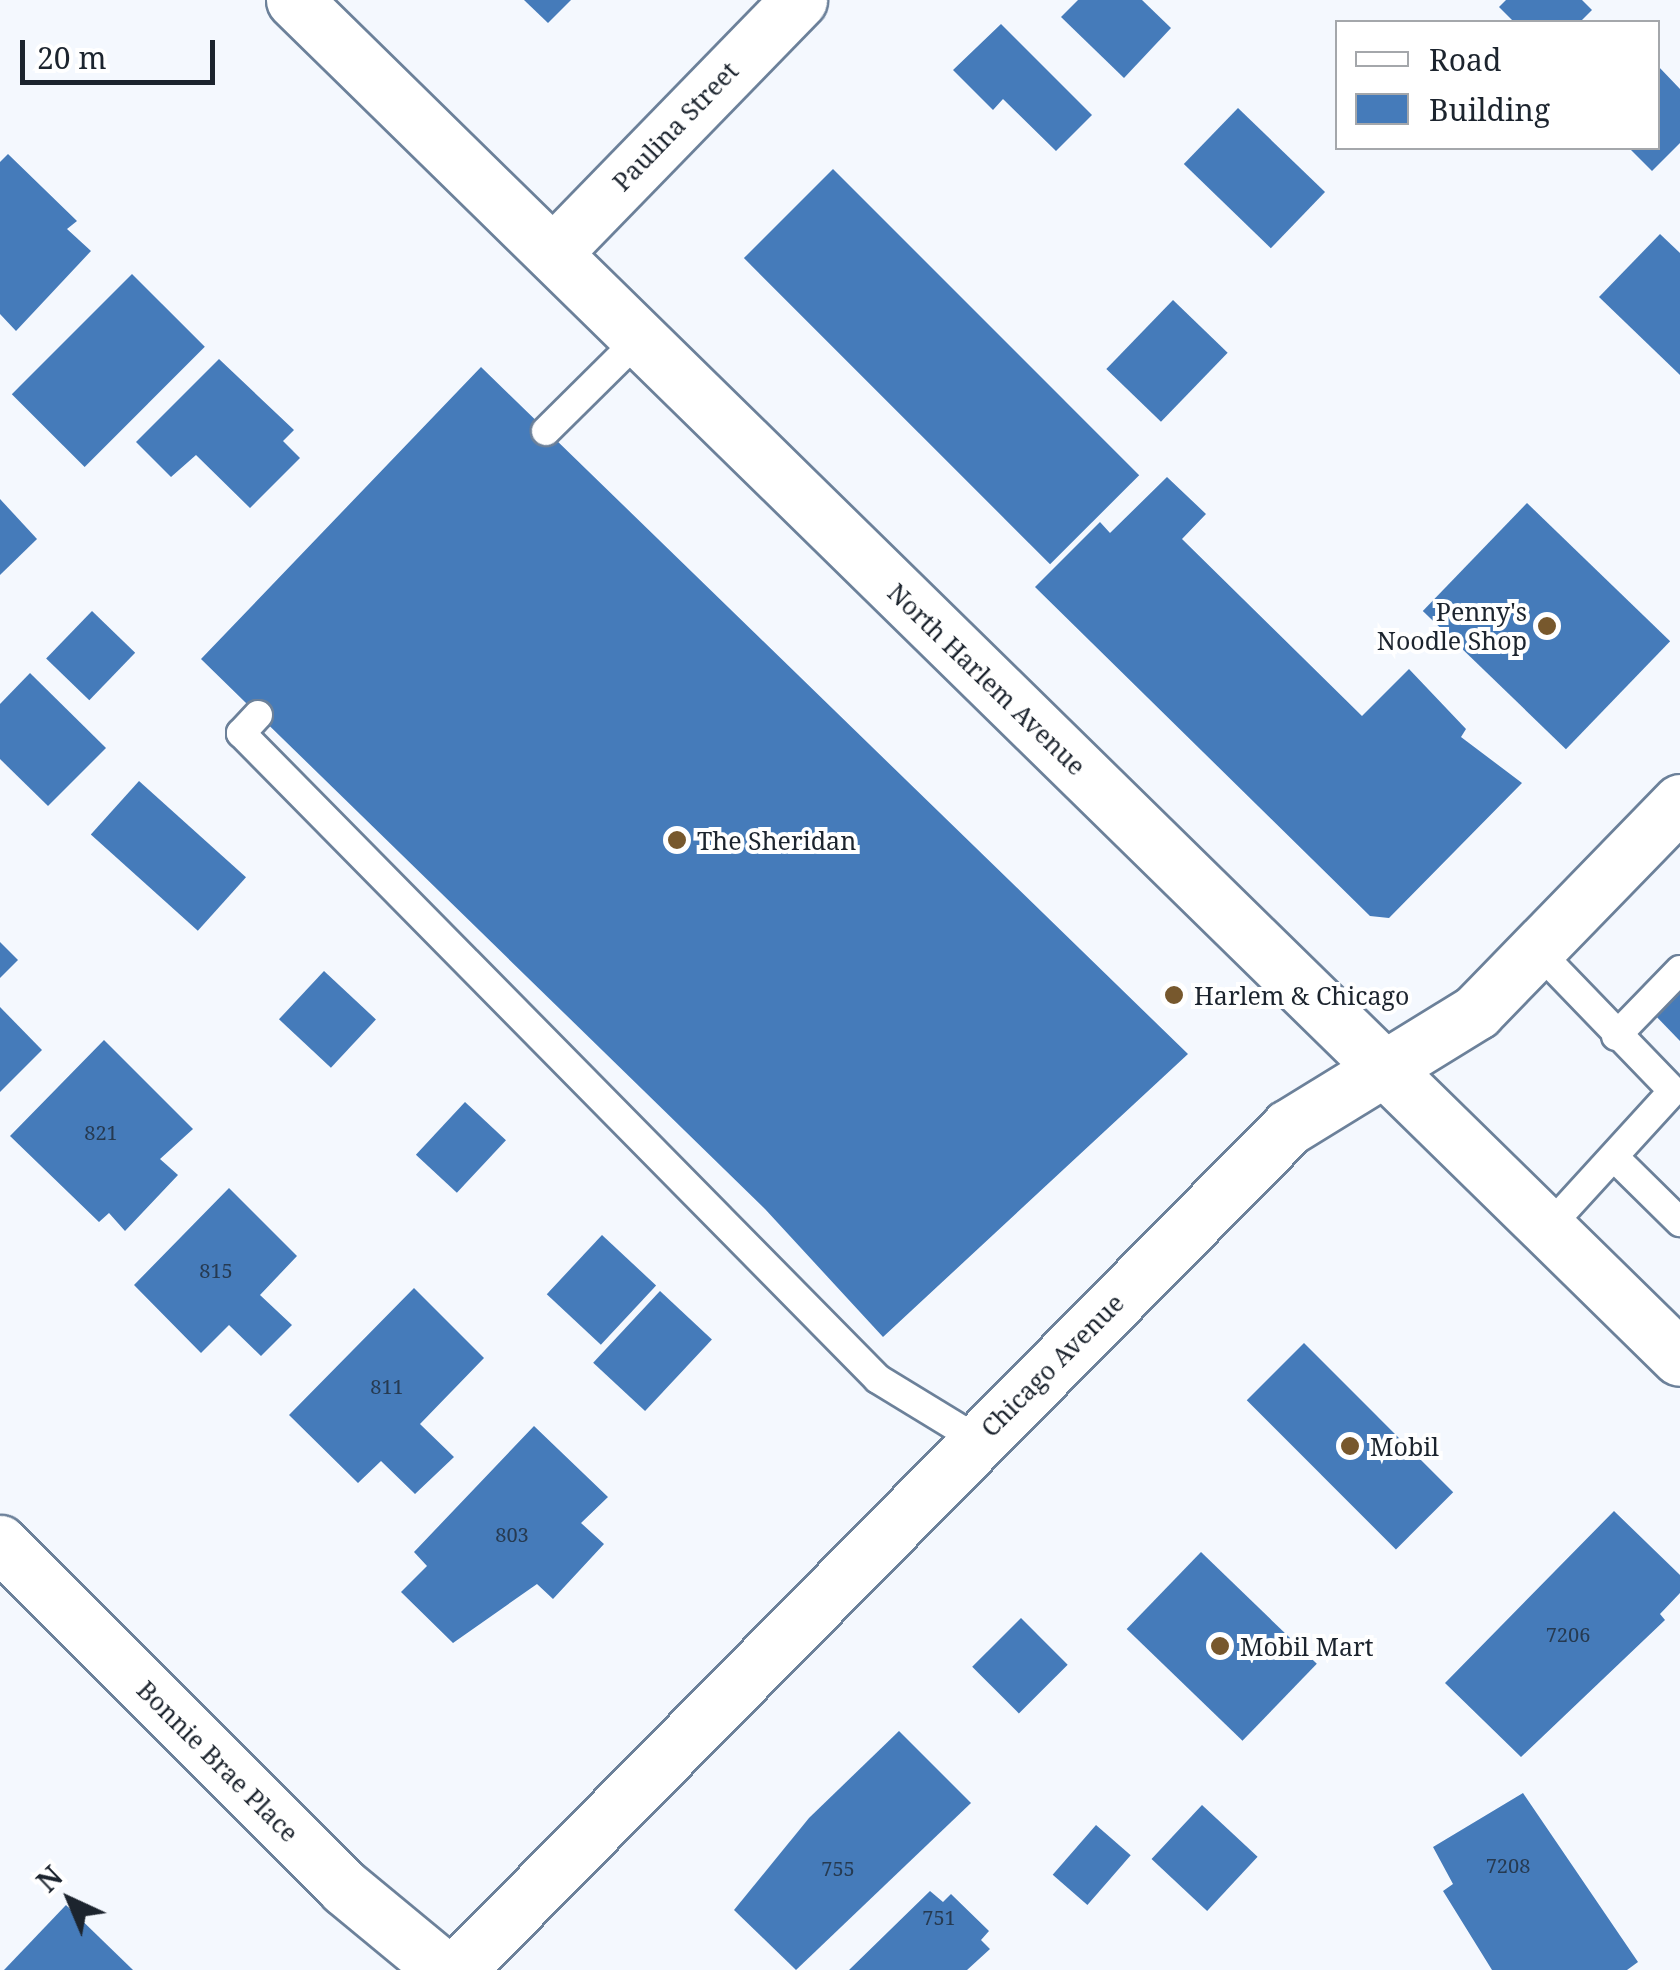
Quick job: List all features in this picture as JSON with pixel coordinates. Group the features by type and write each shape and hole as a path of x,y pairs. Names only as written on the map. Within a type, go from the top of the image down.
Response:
{"main road":[{"name":"North Harlem Avenue","path":"294,0 1680,1357"},
{"name":"Paulina Street","path":"552,253 799,0"},
{"name":"Chicago Avenue","path":"457,1970 1290,1128 1389,1072 1476,1012 1536,949 1674,821"},
{"name":"Bonnie Brae Place","path":"0,1543 345,1888 444,1970"}],"lane":[{"path":"546,430 640,338"},
{"path":"258,715 241,733 878,1379 978,1440"},
{"path":"1536,949 1616,1036 1678,1090 1548,1228"},
{"path":"1616,1036 1680,970"},
{"path":"1614,1156 1680,1222"}],"building":[{"path":"524,0 571,0 548,23"},
{"path":"1078,0 1142,0 1171,28 1124,78 1061,17"},
{"path":"1506,0 1582,0 1592,10 1582,20 1512,20 1499,7"},
{"path":"1001,24 1092,115 1056,151 1003,99 993,110 953,70"},
{"path":"1660,68 1680,89 1680,143 1652,171 1631,150 1660,150"},
{"path":"1238,108 1325,192 1271,248 1184,164"},
{"path":"8,154 77,221 67,229 91,251 16,331 0,314 0,162"},
{"path":"833,169 1139,475 1050,564 744,258"},
{"path":"1660,234 1680,253 1680,375 1599,297"},
{"path":"132,274 205,347 85,467 12,394"},
{"path":"1173,300 1228,353 1161,422 1106,369"},
{"path":"219,359 294,430 283,441 300,458 250,508 196,455 171,477 136,442"},
{"name":"The Sheridan","path":"481,367 1188,1054 883,1337 765,1209 201,659"},
{"path":"1167,477 1206,514 1182,539 1362,716 1409,669 1466,729 1461,737 1522,783 1389,918 1370,916 1035,587 1100,522 1110,533"},
{"path":"0,499 37,539 0,575"},
{"name":"Penny's Noodle Shop","path":"1527,503 1670,641 1566,749 1423,611"},
{"path":"92,611 135,653 89,700 46,658"},
{"path":"30,673 106,748 48,806 0,759 0,704"},
{"path":"139,781 246,877 198,931 91,835"},
{"path":"0,942 18,960 0,978"},
{"path":"324,971 376,1019 331,1068 279,1019"},
{"path":"1680,981 1680,1041 1650,1010"},
{"path":"0,1007 42,1050 0,1092"},
{"path":"104,1040 193,1129 160,1159 178,1175 125,1231 109,1213 99,1222 10,1136"},
{"path":"465,1102 506,1140 457,1193 416,1155"},
{"path":"229,1188 297,1256 260,1295 292,1325 261,1356 229,1325 201,1353 134,1285"},
{"path":"602,1235 656,1285 601,1345 547,1294"},
{"path":"414,1288 484,1358 420,1424 454,1457 415,1494 381,1461 358,1483 289,1415"},
{"path":"660,1291 712,1339 645,1411 593,1363"},
{"name":"Mobil","path":"1304,1343 1453,1492 1396,1549 1247,1400"},
{"path":"534,1426 608,1497 581,1523 604,1544 553,1599 537,1584 453,1643 401,1592 427,1566 414,1552"},
{"path":"1614,1511 1680,1575 1680,1593 1660,1614 1665,1620 1521,1757 1445,1683"},
{"name":"Mobil Mart","path":"1201,1552 1317,1664 1242,1741 1127,1629"},
{"path":"1021,1618 1068,1665 1019,1713 972,1667"},
{"path":"899,1731 971,1803 796,1970 734,1910 809,1818"},
{"path":"1523,1793 1638,1962 1627,1970 1492,1970 1443,1891 1453,1884 1433,1847"},
{"path":"1202,1805 1258,1857 1207,1911 1152,1859"},
{"path":"1096,1825 1131,1855 1087,1905 1053,1875"},
{"path":"930,1891 943,1902 951,1894 989,1931 981,1940 990,1949 967,1970 849,1970"},
{"path":"66,1905 133,1970 4,1970"}],"place":[{"name":"Penny's Noodle Shop","path":"1547,626"},
{"name":"The Sheridan","path":"677,840"},
{"name":"Harlem & Chicago","path":"1174,995"},
{"name":"Mobil","path":"1350,1446"},
{"name":"Mobil Mart","path":"1220,1646"}]}
